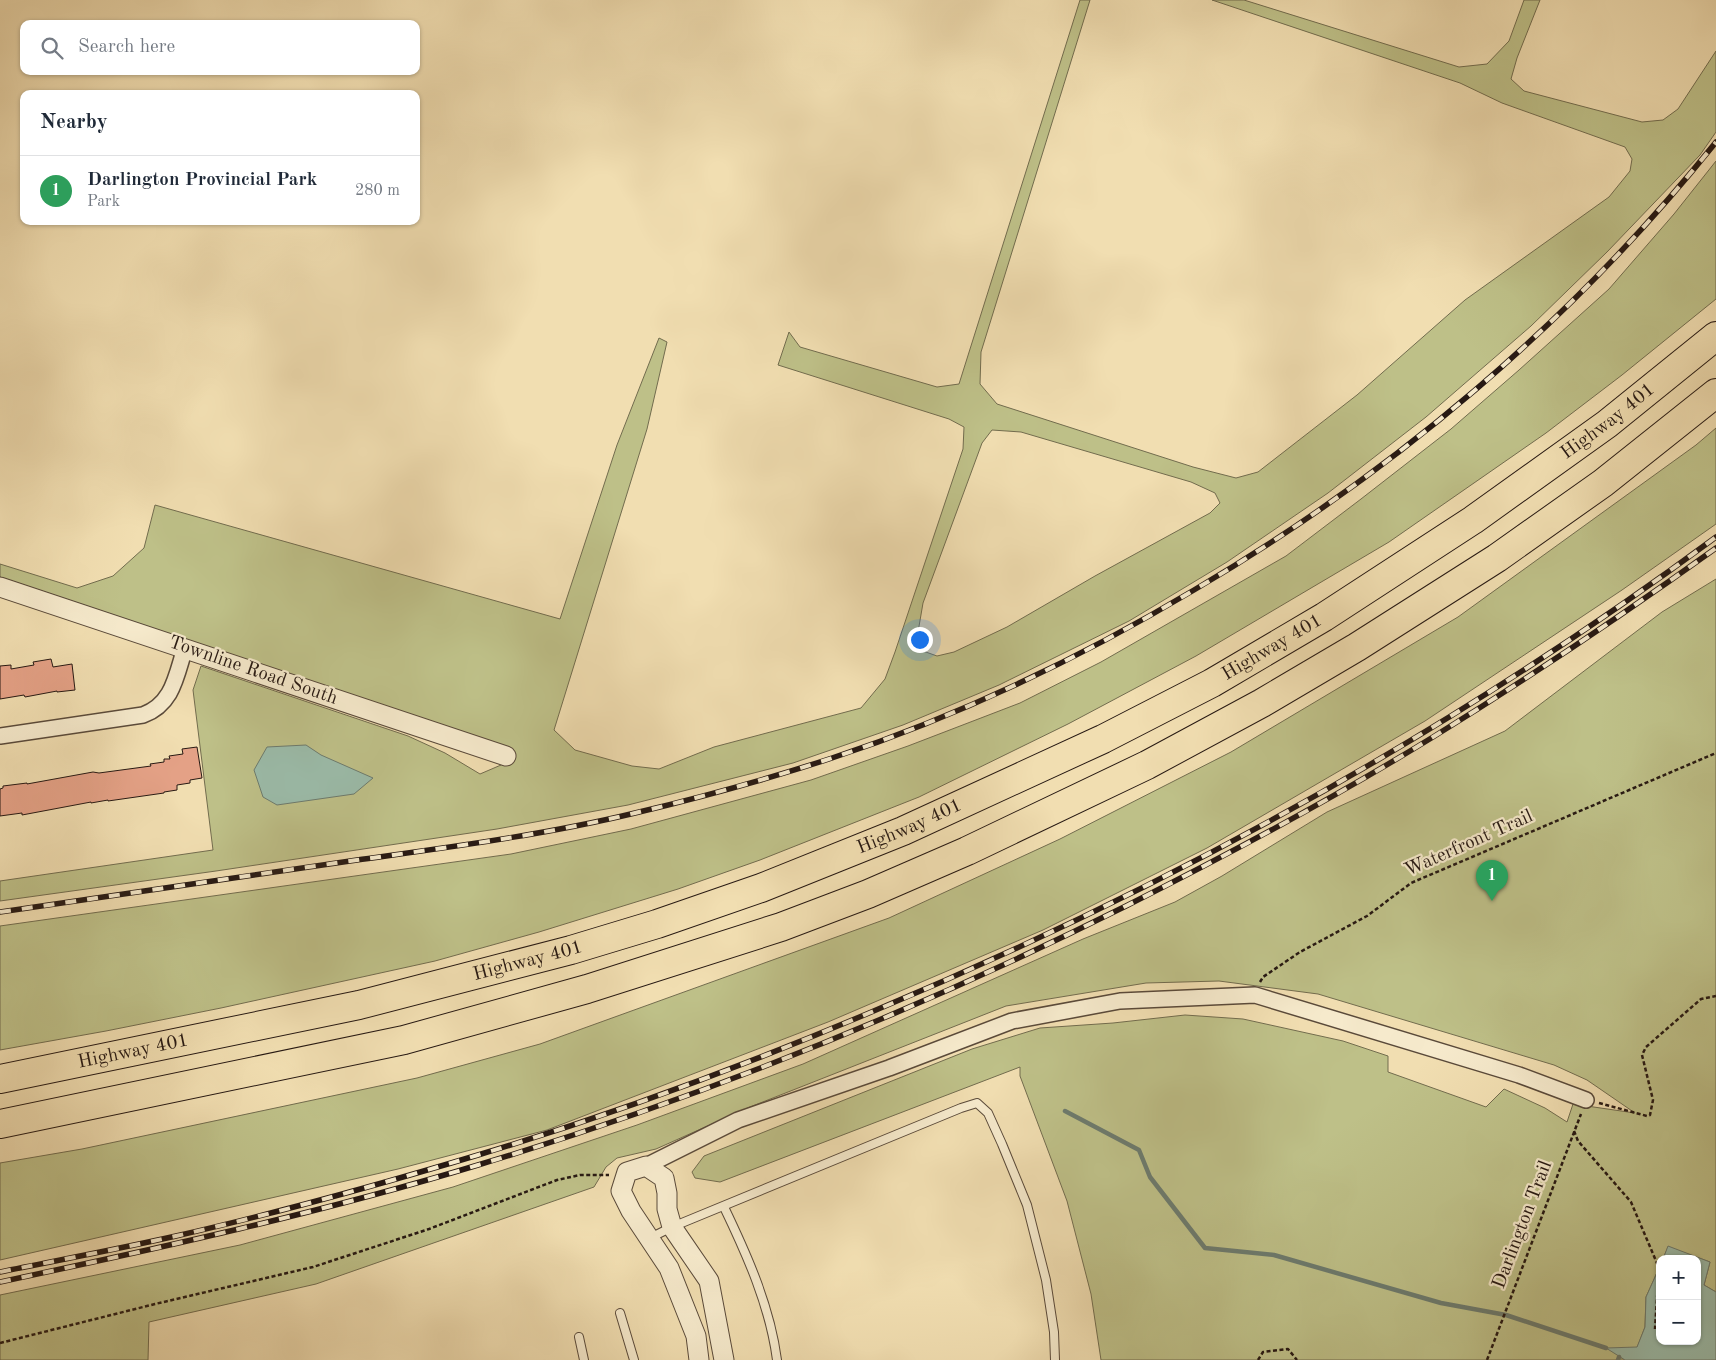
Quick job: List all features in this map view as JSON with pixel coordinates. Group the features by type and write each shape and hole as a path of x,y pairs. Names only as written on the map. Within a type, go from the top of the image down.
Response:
{"highway":[{"name":"Highway 401","path":"0,1079 359,1005 571,950 657,924 752,891 903,831 1103,739 1212,683 1324,617 1488,509 1607,424 1716,336"},
{"path":"0,1124 404,1040 587,989 781,927 877,890 967,851 1147,765 1357,647 1497,558 1603,483 1716,393"}],"street":[{"name":"Townline Road South","path":"0,588 506,756"},
{"path":"0,736 143,715 152,712 163,704 171,690 185,648"},
{"path":"699,1360 696,1336 669,1268 631,1211 621,1191 627,1172 646,1166 738,1120 889,1068 1012,1021 1120,1001 1255,995 1518,1075 1586,1100"},
{"path":"646,1166 664,1178 667,1193 667,1209 672,1227 709,1281 724,1360"}],"lane":[{"path":"650,1238 672,1227 977,1103 988,1113 1027,1205 1046,1280 1054,1332 1055,1360"},
{"path":"724,1206 747,1256 760,1294 775,1346 776,1360"},
{"path":"620,1313 634,1360"},
{"path":"579,1337 584,1360"}],"path":[{"name":"Waterfront Trail","path":"1255,995 1262,977 1300,952 1367,916 1410,883 1716,753"},
{"path":"1586,1100 1650,1115 1653,1100 1642,1055 1646,1047 1683,1013 1701,1000 1716,996"},
{"name":"Darlington Trail","path":"1486,1360 1586,1100"},
{"path":"1574,1131 1578,1141 1631,1202 1659,1268 1655,1329"},
{"path":"0,1343 313,1267 429,1228 557,1180 580,1175 604,1174 625,1178"},
{"path":"1258,1360 1263,1352 1288,1348 1297,1360"}],"green space":[{"path":"1080,0 1090,0 981,352 980,384 997,404 1193,467 1236,478 1258,472 1357,395 1465,300 1609,197 1630,171 1632,159 1625,147 1502,103 1460,83 1212,0 1244,0 1459,67 1487,64 1509,41 1524,0 1540,0 1517,58 1511,79 1524,91 1642,122 1663,120 1678,109 1716,51 1716,132 1700,155 1607,252 1531,326 1426,417 1328,493 1227,562 1129,621 999,685 903,725 793,763 628,805 497,829 0,901 0,881 213,850 193,690 201,666 408,736 445,753 480,774 501,765 504,746 0,577 0,564 77,588 113,576 144,548 155,505 560,619 617,445 659,338 667,342 647,429 554,730 575,750 632,766 659,769 714,747 861,708 885,679 963,449 964,427 949,419 778,365 789,332 800,347 937,387 959,384","holes":["992,430 1021,432 1191,482 1215,493 1220,503 1210,513 1007,627 954,652 937,656 923,651 917,638 923,603 982,443"]},
{"path":"1716,161 1716,299 1546,433 1389,542 1196,656 1068,724 919,797 760,860 678,889 539,932 435,961 221,1008 0,1050 0,926 511,854 631,829 811,780 908,746 1020,703 1101,662 1286,556 1451,429 1609,289 1674,214"},
{"path":"1716,428 1716,524 1622,590 1425,721 1207,848 1043,930 828,1022 547,1130 398,1169 0,1260 0,1163 82,1149 417,1078 540,1044 889,918 1060,839 1231,752 1458,617 1696,445"},
{"path":"1716,579 1716,1292 1704,1285 1710,1262 1701,1259 1701,1255 1690,1255 1668,1247 1665,1255 1656,1255 1656,1275 1646,1297 1645,1327 1637,1348 1620,1357 1625,1360 1101,1360 1091,1294 1067,1201 1020,1076 1020,1067 720,1182 695,1178 692,1172 704,1156 972,1049 1040,1028 1113,1023 1185,1015 1243,1019 1343,1041 1388,1056 1388,1072 1486,1107 1504,1089 1545,1108 1567,1122 1573,1104 1635,1113 1587,1080 1554,1065 1318,994 1219,981 1146,983 1006,1006 750,1107 656,1149 617,1158 606,1167 594,1187 316,1284 149,1322 148,1360 0,1360 0,1295 240,1245 453,1187 637,1125 803,1064 1083,939 1175,902 1222,876 1327,812 1505,731 1662,612"}],"shaded area":[{"path":"306,745 321,755 373,778 354,794 277,805 263,797 254,770 267,747"},
{"path":"1668,1246 1692,1255 1665,1255"},
{"path":"1701,1259 1710,1262 1704,1285 1716,1292 1716,1360 1625,1360 1606,1348 1637,1347 1645,1327 1646,1297 1656,1275 1656,1345 1701,1345"}],"building":[{"path":"51,659 53,667 72,664 75,690 0,699 0,666 11,665 11,669 34,665 33,662"},
{"path":"197,747 202,778 190,780 190,783 177,785 177,790 91,802 22,815 22,813 0,816 0,789 3,786 27,784 93,772 99,773 151,766 150,764 170,759 169,756 183,754 182,749"}],"waterway":[{"path":"1065,1111 1139,1150 1150,1177 1205,1248 1274,1255 1441,1303 1506,1315 1606,1348"}],"railway":[{"path":"0,912 462,845 601,821 710,794 808,766 926,724 1018,684 1151,615 1268,545 1339,496 1409,444 1476,390 1540,332 1602,271 1660,208 1716,142"},
{"path":"0,1272 252,1218 478,1155 577,1124 675,1089 869,1013 981,965 1091,913 1307,801 1516,675 1617,608 1716,537"},
{"path":"0,1282 180,1243 300,1214 478,1165 644,1111 726,1081 888,1016 968,981 1126,906 1320,803 1396,760 1505,691 1612,621 1716,548"}],"place":[{"name":"Darlington Provincial Park","path":"1492,901"}]}
